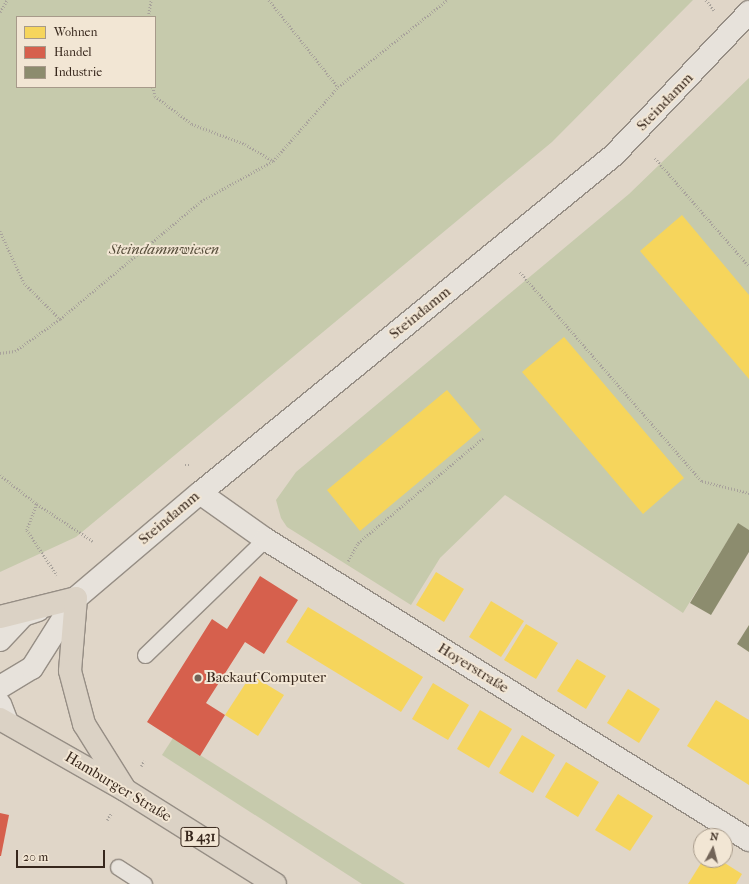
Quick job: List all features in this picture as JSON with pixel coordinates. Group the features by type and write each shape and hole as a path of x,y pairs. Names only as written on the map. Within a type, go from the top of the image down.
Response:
{"main road":[{"path":"0,617 76,598 70,670 84,724 126,790"},
{"name":"Hamburger Straße","path":"2,715 126,790 275,884"}],"street":[{"name":"Steindamm","path":"0,687 32,668 76,598 200,493 614,155 749,12"},
{"name":"Hoyerstraße","path":"200,493 265,539 749,840"},
{"name":"Steindamm","path":"0,640 23,615 76,598"}],"lane":[{"path":"145,655 265,539"},
{"path":"118,867 144,884"}],"path":[{"path":"0,12 7,0"},
{"path":"148,16 151,0"},
{"path":"268,0 338,87"},
{"path":"0,353 15,351 60,319 201,201 273,161 338,87 447,0"},
{"path":"706,0 709,3"},
{"path":"153,88 155,96 192,124 245,144 273,161"},
{"path":"655,158 749,266"},
{"path":"0,230 24,283 60,319"},
{"path":"520,272 702,480 749,493"},
{"path":"334,582 358,543 483,438"},
{"path":"0,475 37,504 93,541"},
{"path":"37,504 27,530 48,565"}],"green space":[{"name":"Steindammwiesen","path":"0,0 693,0 552,142 76,537 0,572"},
{"path":"749,78 749,530 738,524 683,613 505,495 440,558 411,605 287,527 281,518 276,500 296,472 629,194"},
{"path":"173,738 405,884 362,884 162,755"}],"building: Wohnen":[{"path":"682,215 749,295 749,379 640,251"},
{"path":"564,337 684,478 643,514 522,372"},
{"path":"447,390 481,430 360,531 327,490"},
{"path":"436,572 464,589 444,622 416,605"},
{"path":"491,601 524,621 501,657 469,637"},
{"path":"308,607 423,677 401,712 286,642"},
{"path":"526,624 558,643 536,679 504,660"},
{"path":"577,659 606,676 586,709 557,691"},
{"path":"251,675 284,695 258,736 225,715"},
{"path":"433,683 469,705 448,740 412,719"},
{"path":"628,689 660,709 639,743 607,723"},
{"path":"716,700 749,720 749,785 687,746"},
{"path":"480,710 512,729 489,768 457,749"},
{"path":"522,735 555,755 533,793 499,773"},
{"path":"566,762 599,782 578,817 545,797"},
{"path":"618,794 653,816 630,851 595,830"},
{"path":"698,868 733,868 742,874 736,884 688,884"}],"building: Handel":[{"name":"Backauf Computer","path":"260,576 298,600 264,654 245,642 206,703 225,715 200,756 147,722 212,619 227,629"},
{"path":"0,813 9,815 1,856 0,856"}],"building: Industrie":[{"path":"738,523 749,530 749,552 711,615 690,603"},
{"path":"749,625 749,652 737,644"}],"place":[{"name":"Backauf Computer","path":"198,678"}]}
